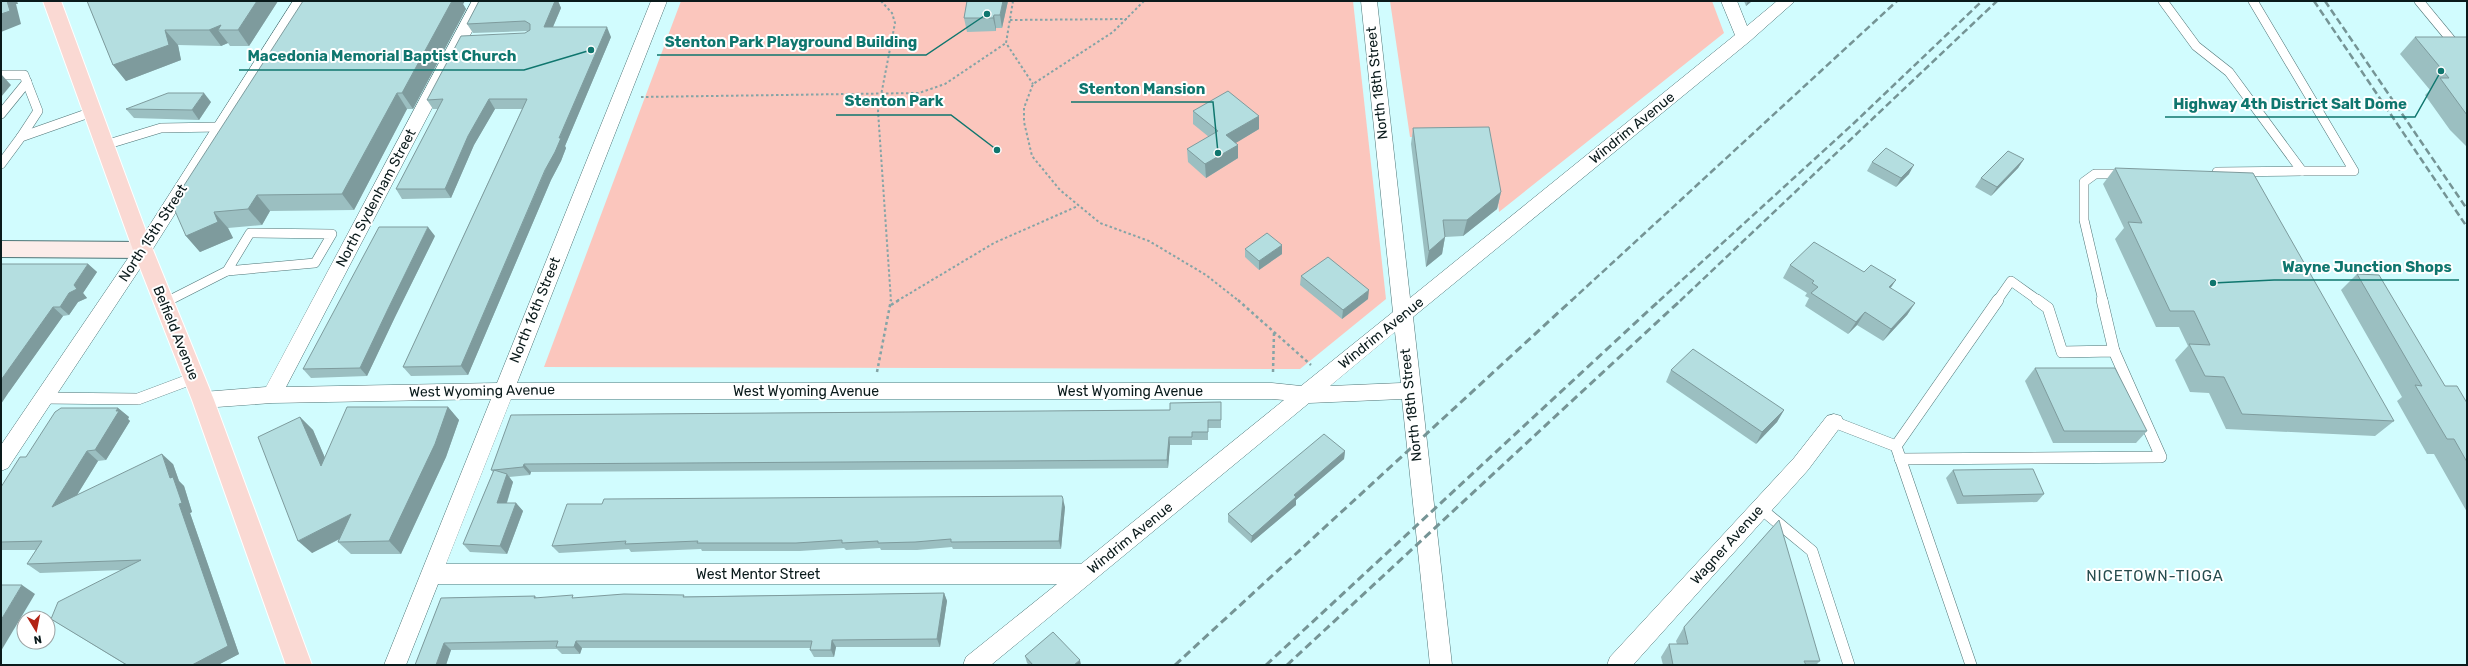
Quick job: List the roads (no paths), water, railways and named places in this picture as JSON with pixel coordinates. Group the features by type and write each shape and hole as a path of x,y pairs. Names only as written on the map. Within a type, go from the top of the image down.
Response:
{"main road":[{"name":"Belfield Avenue","path":"52,1 92,112 106,145 143,250 203,400 299,665"}],"street":[{"name":"North 15th Street","path":"1,462 143,250 219,127 301,1"},
{"name":"North Sydenham Street","path":"272,395 464,39 480,1"},
{"name":"North 16th Street","path":"395,665 502,390 659,1"},
{"name":"North 18th Street","path":"1369,1 1410,391 1441,665"},
{"path":"1729,1 1744,37"},
{"name":"Windrim Avenue","path":"980,663 1086,574 1787,1"},
{"path":"1,248 143,250"},
{"name":"West Wyoming Avenue","path":"203,400 272,395 502,390 1272,391 1305,395 1410,391"},
{"name":"Wagner Avenue","path":"1618,665 1801,464 1834,422"},
{"name":"West Mentor Street","path":"431,574 1086,574"}],"lane":[{"path":"2163,1 2196,46 2229,72 2302,171"},
{"path":"2208,173 2354,171 2253,1"},
{"path":"2419,1 2460,50"},
{"path":"1,76 24,75 38,111 21,137 1,163"},
{"path":"1,114 27,82"},
{"path":"21,137 92,112"},
{"path":"106,145 161,128 219,127"},
{"path":"1900,459 2161,457 2114,351 2084,220 2084,182 2095,174 2133,174"},
{"path":"164,303 227,271 315,263 332,234 250,233 227,271"},
{"path":"1896,446 2011,281 2048,308 2062,352 2114,351"},
{"path":"43,398 138,399 194,378"},
{"path":"1834,422 1896,446"},
{"path":"1896,446 1971,665"},
{"path":"1760,508 1812,551 1849,665"}],"railway":[{"path":"1571,301 1897,1"},
{"path":"1659,301 1853,124 1982,1"},
{"path":"1680,301 1997,1"},
{"path":"2314,1 2467,227"},
{"path":"2325,1 2467,209"},
{"path":"1175,665 1572,300"},
{"path":"1266,665 1660,300"},
{"path":"1287,665 1681,300"}],"place":[{"name":"Stenton Park Playground Building","path":"987,14"},
{"name":"Macedonia Memorial Baptist Church","path":"591,50"},
{"name":"Highway 4th District Salt Dome","path":"2441,71"},
{"name":"Stenton Park","path":"997,150"},
{"name":"Stenton Mansion","path":"1218,153"},
{"name":"Wayne Junction Shops","path":"2213,283"}],"district":[{"name":"NICETOWN-TIOGA","path":"2155,576"}]}
